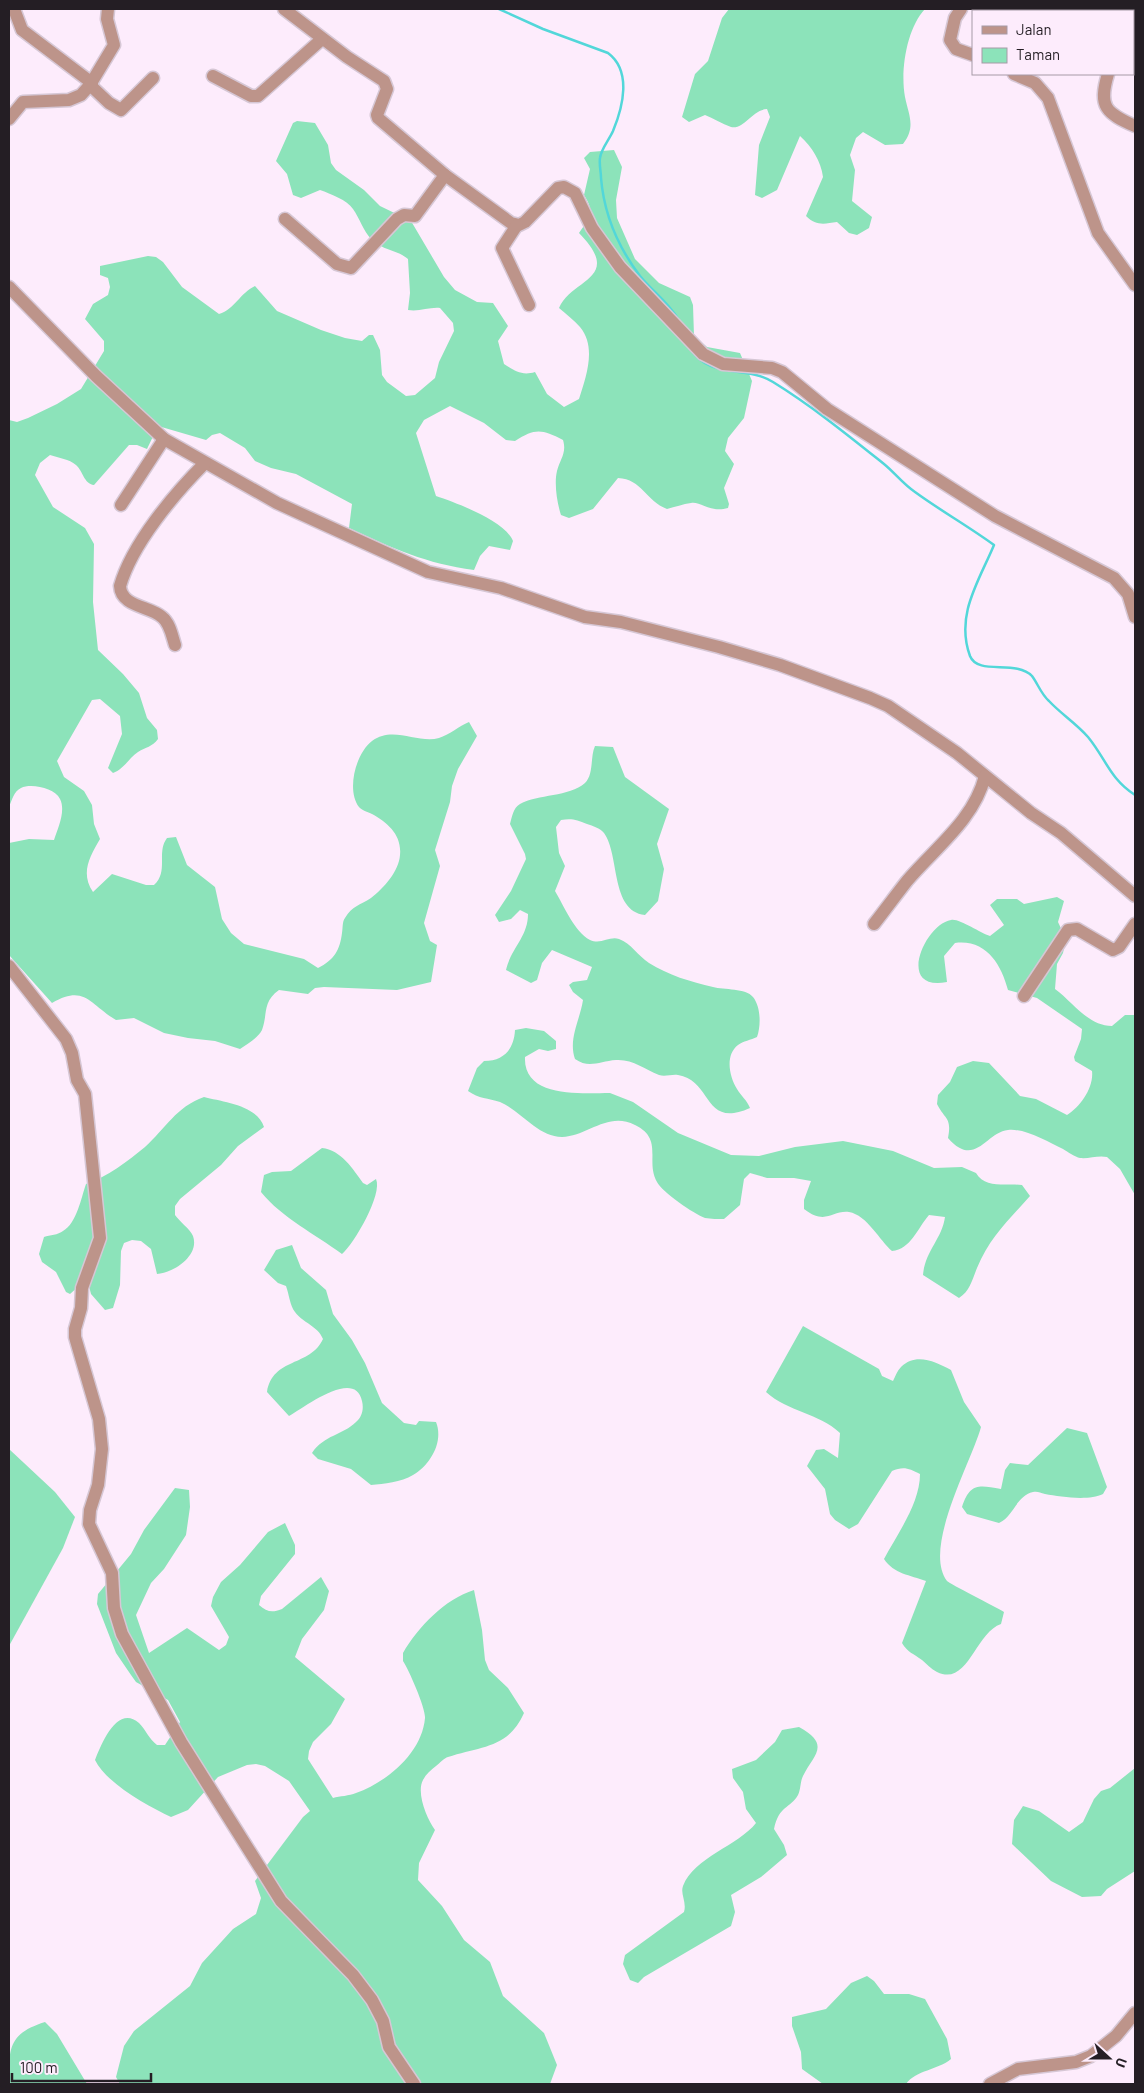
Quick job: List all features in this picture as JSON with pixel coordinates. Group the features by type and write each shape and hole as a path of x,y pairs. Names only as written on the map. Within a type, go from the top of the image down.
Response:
{"street":[{"path":"14,9 16,20 22,30 91,84 109,103 121,110 153,78"},
{"path":"9,119 23,102 69,100 81,95 91,84 114,44 107,19 108,9"},
{"path":"284,9 322,39 384,81 387,89 378,112 378,118 445,175 511,223 517,225"},
{"path":"961,9 955,18 950,40 956,49 972,55"},
{"path":"213,76 251,96 258,96 322,39"},
{"path":"1016,75 1035,84 1048,98 1098,233 1135,285"},
{"path":"1108,75 1103,95 1104,103 1113,116 1135,126"},
{"path":"285,219 333,262 351,268 398,219 404,215 415,216 445,175"},
{"path":"529,305 502,248 517,225 525,222 539,210 558,188 569,188 579,199 592,228 620,267 703,354 723,364 772,368 782,372 828,409 995,516 1114,578 1128,594 1135,617"},
{"path":"9,287 96,376 164,439 205,464 301,516 419,569 501,588 586,616 621,622 719,647 780,665 888,706 950,748 1061,833 1135,896"},
{"path":"121,506 164,439"},
{"path":"175,645 167,623 162,616 136,605 122,594 120,586 136,550 180,488 205,464"},
{"path":"874,924 908,880 958,826 976,798 986,776"},
{"path":"1024,996 1068,930 1077,929 1113,950 1119,947 1135,924"},
{"path":"9,966 66,1039 72,1054 77,1080 85,1094 100,1238 82,1288 81,1308 75,1329 75,1337 99,1418 102,1450 98,1486 90,1510 88,1524 112,1573 114,1608 122,1634 181,1742 281,1901 353,1975 372,2000 382,2021 389,2047 414,2084"},
{"path":"990,2084 1018,2069 1076,2062 1091,2056 1116,2036 1135,2013"}],"green space":[{"path":"729,9 925,9 909,38 904,62 905,97 910,116 907,138 903,144 885,145 863,132 856,138 850,155 855,170 852,201 872,217 869,228 857,235 849,233 837,222 817,223 806,216 823,177 815,155 800,136 777,190 762,198 755,195 759,145 770,117 767,109 762,110 736,127 728,126 705,115 689,122 682,117 695,74 708,61 722,18"},
{"path":"297,121 315,123 328,145 331,163 336,170 364,190 380,206 411,221 444,277 455,290 477,302 493,303 508,326 498,341 504,364 522,373 535,372 547,394 564,407 579,399 589,362 588,344 585,335 578,324 559,308 565,298 591,276 596,269 597,260 592,248 579,233 590,215 589,206 584,195 590,169 584,158 590,152 614,150 622,167 616,200 617,218 635,259 659,283 690,297 693,305 694,336 707,347 740,353 752,381 744,418 728,438 725,451 734,464 724,488 729,504 728,508 722,509 694,503 667,509 654,501 633,482 618,478 593,509 569,518 561,515 556,487 557,471 564,452 563,440 544,432 533,432 515,441 506,440 484,423 450,406 424,420 416,433 436,496 491,520 501,527 513,541 510,550 489,546 480,556 474,570 425,559 349,528 352,504 296,474 271,468 255,461 245,448 220,433 212,435 206,440 158,426 147,449 137,445 129,445 94,485 86,480 76,465 67,460 50,455 40,463 35,475 53,507 85,528 94,544 93,602 98,650 123,674 139,693 147,718 157,730 158,739 156,742 138,752 113,773 108,768 122,734 120,716 100,699 92,700 57,761 64,777 84,791 92,805 94,824 100,839 90,858 87,871 89,885 93,892 112,874 146,885 154,885 161,874 164,844 167,838 176,837 187,865 215,887 222,919 231,933 244,944 304,959 318,968 328,962 338,949 343,921 348,914 353,908 371,898 381,889 394,873 399,861 399,841 393,830 372,814 360,808 355,800 353,782 361,754 372,741 380,737 397,735 423,739 439,738 469,722 477,736 458,769 435,850 440,866 424,923 430,941 437,945 431,982 397,990 324,987 315,988 308,994 279,990 270,999 262,1030 252,1041 240,1049 215,1041 164,1033 134,1018 116,1020 86,998 80,996 72,995 52,1003 9,955 9,843 29,839 54,840 61,819 62,804 57,795 48,789 31,786 17,791 9,807 9,420 17,422 28,418 57,404 81,389 104,351 104,341 85,319 93,304 108,295 110,287 108,278 100,275 100,266 148,256 156,257 163,262 182,287 219,314 225,312 255,286 277,311 321,330 345,338 362,341 369,335 373,335 380,350 382,375 387,382 406,396 415,395 435,378 439,362 454,331 453,323 440,308 408,310 410,293 408,259 371,239 353,209 347,203 320,190 301,198 293,195 287,174 276,161 293,123"},
{"path":"595,746 613,747 625,777 669,809 657,844 664,869 658,901 645,915 634,911 626,904 617,881 609,843 604,833 594,826 571,819 561,820 556,827 559,853 565,866 555,891 579,931 590,940 598,942 615,938 619,939 627,943 649,963 672,975 713,987 745,992 753,997 758,1006 760,1017 757,1037 740,1044 734,1049 730,1060 730,1072 734,1084 750,1108 735,1113 724,1113 709,1102 689,1079 678,1075 659,1075 622,1060 585,1064 575,1059 573,1044 583,1000 573,992 569,985 573,982 587,980 592,967 552,950 542,963 537,980 531,983 506,970 508,962 525,929 528,914 520,910 511,919 499,922 495,915 511,891 526,859 510,824 513,813 520,804 527,801 571,791 585,783 590,775"},
{"path":"1057,897 1064,901 1058,922 1066,939 1063,953 1057,964 1055,989 1088,1018 1103,1025 1112,1026 1125,1015 1135,1015 1135,1195 1120,1169 1107,1157 1078,1157 1043,1139 1022,1131 1008,1130 1000,1132 973,1150 957,1147 948,1138 948,1122 937,1104 938,1095 950,1082 957,1067 973,1061 989,1063 1020,1096 1036,1099 1067,1115 1077,1107 1085,1096 1091,1084 1092,1071 1075,1061 1074,1057 1081,1039 1082,1029 1037,998 1008,990 1001,971 984,949 966,943 955,943 944,956 947,982 931,982 922,977 919,968 920,956 925,944 941,924 955,920 990,936 1004,925 990,905 997,899 1017,899 1024,904"},
{"path":"526,1028 544,1031 556,1041 556,1049 548,1051 539,1049 525,1057 527,1071 534,1080 544,1087 571,1093 610,1093 633,1102 678,1133 731,1155 759,1156 795,1147 843,1141 893,1151 934,1168 962,1167 976,1173 980,1178 990,1183 1022,1185 1030,1196 994,1238 982,1257 968,1289 959,1298 923,1275 927,1259 941,1232 945,1217 929,1215 909,1242 899,1249 892,1251 867,1223 856,1214 843,1212 823,1217 812,1214 804,1209 804,1200 811,1181 794,1178 767,1178 750,1173 744,1179 740,1205 724,1219 705,1218 679,1202 660,1186 654,1174 652,1144 644,1131 635,1125 625,1121 607,1122 571,1136 553,1136 537,1128 508,1106 468,1091 477,1068 484,1061 497,1059 507,1053 513,1043 515,1030"},
{"path":"204,1097 247,1109 260,1120 264,1127 238,1146 221,1165 180,1199 175,1206 175,1215 193,1236 193,1250 189,1257 177,1267 157,1274 151,1249 141,1241 132,1240 124,1243 121,1251 120,1285 113,1308 105,1310 91,1294 89,1286 79,1286 70,1294 66,1292 56,1272 42,1262 39,1254 44,1237 61,1232 72,1222 86,1184 102,1177 124,1163 145,1147 186,1106"},
{"path":"322,1148 341,1156 363,1183 367,1185 376,1179 377,1186 371,1207 360,1230 342,1254 289,1218 261,1192 264,1175 272,1172 291,1171"},
{"path":"292,1245 301,1268 326,1290 333,1314 352,1340 365,1363 382,1403 404,1423 416,1425 419,1421 436,1422 438,1437 434,1452 425,1465 413,1475 398,1481 371,1485 351,1469 318,1459 312,1453 322,1442 345,1430 360,1418 363,1404 358,1392 350,1388 340,1389 317,1399 289,1416 267,1392 276,1373 310,1354 323,1339 318,1331 295,1312 286,1286 278,1283 264,1270 276,1250"},
{"path":"803,1326 879,1369 882,1376 893,1381 901,1367 913,1360 926,1360 951,1370 964,1402 981,1427 944,1527 941,1566 947,1581 1004,1612 1001,1624 984,1637 964,1666 956,1672 948,1675 937,1672 908,1651 902,1643 926,1581 897,1571 884,1559 912,1507 919,1485 920,1474 906,1468 892,1471 858,1524 849,1529 835,1520 830,1514 825,1489 807,1466 816,1450 824,1449 838,1458 840,1433 823,1421 784,1404 766,1392"},
{"path":"1067,1428 1087,1433 1107,1487 1103,1494 1075,1498 1033,1492 1027,1494 1008,1516 999,1523 967,1514 962,1507 972,1490 981,1487 1001,1489 1005,1470 1010,1463 1028,1465"},
{"path":"9,1449 55,1492 75,1517 63,1548 9,1646"},
{"path":"175,1488 189,1490 190,1507 186,1535 164,1569 151,1583 136,1615 149,1653 187,1628 219,1650 226,1645 229,1637 211,1606 213,1597 221,1582 240,1565 268,1532 285,1523 295,1545 295,1554 261,1596 259,1605 270,1611 282,1609 321,1577 329,1591 324,1610 302,1639 295,1657 345,1699 331,1724 313,1742 308,1759 333,1798 353,1794 379,1782 391,1774 410,1754 422,1731 425,1713 403,1661 403,1653 416,1633 433,1615 453,1600 474,1590 482,1630 485,1660 489,1670 508,1688 524,1713 510,1734 501,1740 482,1748 446,1758 424,1778 421,1785 422,1799 426,1813 435,1830 419,1863 418,1880 442,1906 464,1940 490,1962 503,1996 544,2033 557,2065 550,2084 120,2084 116,2077 124,2046 134,2031 190,1986 202,1963 233,1929 256,1914 261,1898 255,1881 303,1817 310,1811 289,1781 265,1766 256,1764 247,1765 218,1777 188,1810 171,1817 118,1786 95,1760 101,1745 117,1722 131,1719 139,1723 157,1745 165,1745 180,1722 168,1700 136,1682 131,1675 116,1653 97,1604 98,1594 131,1554 144,1530"},
{"path":"799,1727 815,1739 817,1750 803,1776 798,1795 782,1811 776,1821 774,1829 784,1845 787,1855 761,1877 731,1895 735,1912 731,1926 644,1977 638,1983 630,1980 623,1964 625,1955 684,1912 685,1905 682,1889 689,1876 706,1859 739,1838 756,1823 746,1809 743,1792 733,1778 732,1769 756,1760 775,1742 782,1730"},
{"path":"1135,1768 1135,1871 1107,1889 1101,1896 1082,1897 1051,1881 1012,1844 1014,1820 1023,1806 1039,1811 1069,1832 1083,1822 1094,1799 1101,1791 1110,1788"},
{"path":"867,1976 874,1981 884,1994 909,1994 925,1999 947,2039 951,2059 940,2066 915,2076 906,2084 823,2084 802,2069 801,2052 792,2026 792,2017 826,2009 851,1983"},
{"path":"45,2022 57,2034 87,2084 9,2084 10,2053 17,2038 23,2032"}],"waterway":[{"path":"499,9 543,29 608,53 616,61 623,79 623,90 617,121 600,158 605,204 613,230 625,254 640,276 670,307 678,319"},
{"path":"689,347 698,358 707,364 762,377 788,391 888,467 911,489 994,545 976,585 967,612 965,626 966,641 970,656 974,662 981,665 1017,669 1025,671 1032,676 1046,698 1079,727 1094,745 1114,775 1135,795"}]}
